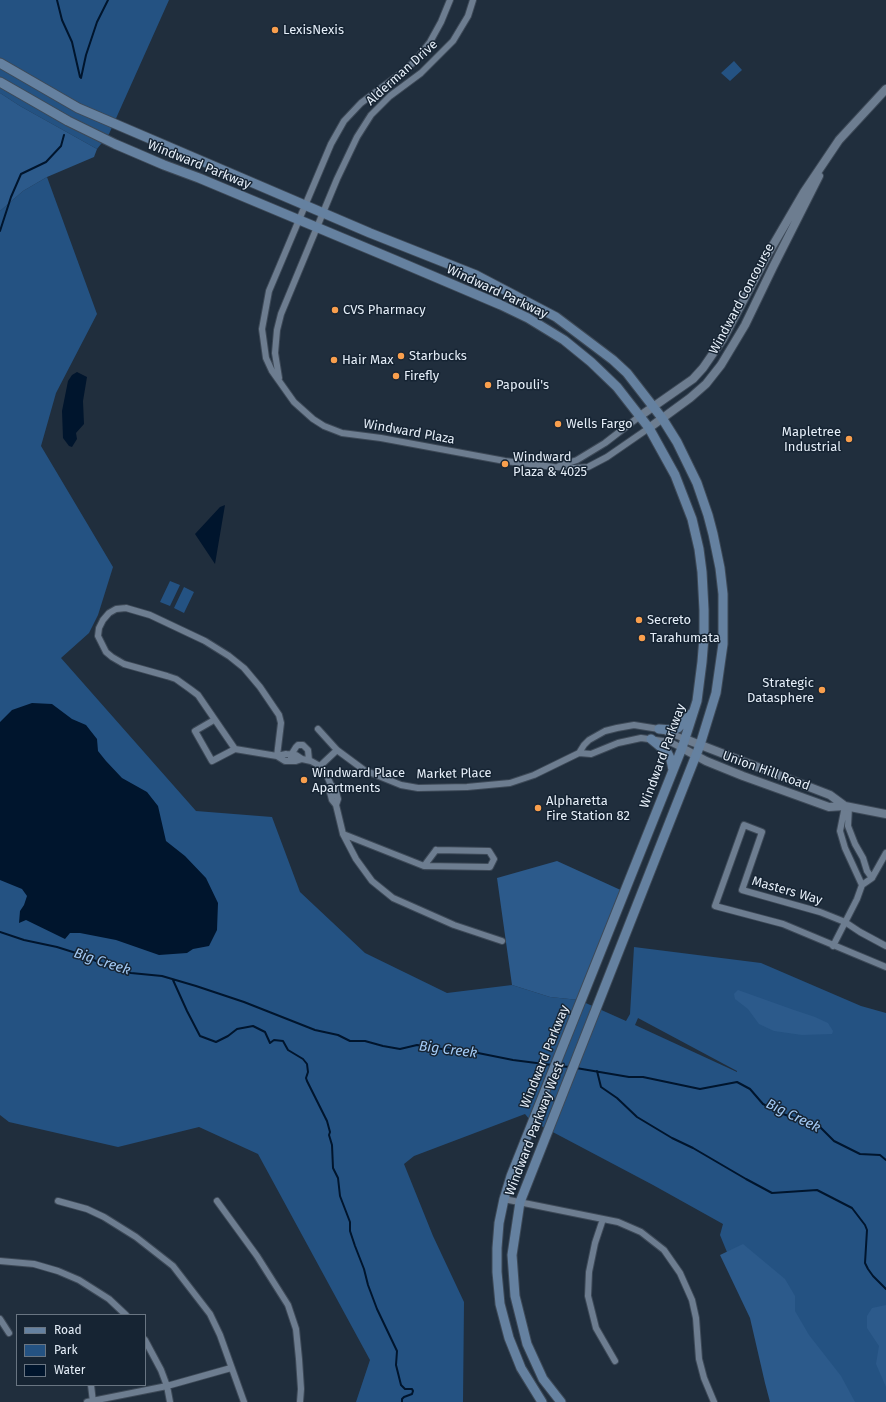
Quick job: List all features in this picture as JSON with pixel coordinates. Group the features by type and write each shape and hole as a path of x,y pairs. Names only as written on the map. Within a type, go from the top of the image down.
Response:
{"main road":[{"name":"Windward Parkway","path":"0,63 78,108 324,213 476,275 556,317 627,372 662,418 691,470 702,496 713,534 720,568 722,594 724,626 721,662 716,693 700,746 581,1046"},
{"name":"Windward Parkway","path":"0,82 68,121 115,144 501,305 528,318 564,340 591,362 616,387 649,428 675,475 692,519 699,549 704,610 702,662 694,710 682,748 511,1176 499,1223 497,1272 500,1304 509,1338 521,1368 542,1402"},
{"path":"659,729 672,730 678,728 694,710"},
{"path":"651,739 667,752 671,760 673,770"},
{"name":"Windward Parkway West","path":"561,1402 544,1379 527,1344 515,1296 512,1255 520,1202 581,1046"}],"street":[{"name":"Alderman Drive","path":"305,205 331,144 344,121 361,103 404,71 416,60 430,42 441,22 450,0"},
{"name":"Alderman Drive","path":"318,228 337,178 357,137 371,115 390,96 421,73 453,41 468,16 473,0"},
{"name":"Windward Concourse","path":"654,406 693,380 703,368 723,339 769,252 826,158 842,136 886,89"},
{"name":"Windward Concourse","path":"870,107 886,97"},
{"name":"Windward Concourse","path":"649,428 690,398 706,384 721,365 745,325 814,187 826,158"},
{"name":"Windward Plaza","path":"305,205 269,291 263,322 263,338 266,358 272,371 294,402 313,419 324,426 342,432 505,461 576,468 588,467 607,457 649,428"},
{"name":"Windward Plaza","path":"280,382 276,368 275,353 277,330 281,314 318,228"},
{"name":"Windward Plaza","path":"554,467 571,462 587,454 605,443 654,406"},
{"path":"235,749 198,695 176,679 124,664 106,652 98,636 102,620 109,613 116,609 126,608 150,615 222,650 237,662 260,687 279,716 281,724 278,756"},
{"path":"214,720 194,731 212,761 235,749 291,758 296,755 320,766 328,776 331,785 335,788 332,800 336,805 343,834 356,859 372,881 393,898 454,925 502,941"},
{"name":"Market Place","path":"579,753 588,740 606,731 634,725 659,729 685,739"},
{"name":"Market Place","path":"318,729 337,750 364,770 380,778 418,788 474,787 510,783 534,775 579,753 591,754 605,748 641,738 670,742 682,748"},
{"name":"Union Hill Road","path":"685,739 830,795 847,807"},
{"path":"291,758 296,747 303,745 308,750 309,760"},
{"name":"Union Hill Road","path":"682,748 714,764 791,794 829,806 847,807 886,814"},
{"path":"320,766 337,750"},
{"path":"791,794 794,781"},
{"path":"847,807 848,826 855,844 863,858 867,872 872,878"},
{"path":"847,807 840,831 845,848 862,884"},
{"name":"Masters Way","path":"833,946 783,924 714,906 744,825 762,832 742,890 820,912 845,922 886,946"},
{"path":"840,831 848,826"},
{"path":"343,834 424,866 490,867 494,859 489,851 436,850 424,866"},
{"path":"886,853 872,878 862,884 857,899 833,946 886,967"},
{"path":"504,1199 618,1222 645,1235 664,1250 676,1265 688,1291 694,1309 699,1359 704,1378 714,1402"},
{"path":"58,1201 87,1209 104,1217 136,1236 172,1266 210,1314 220,1335 244,1402"},
{"path":"217,1202 257,1256 288,1304 296,1329 301,1389 300,1402"},
{"path":"603,1219 595,1243 589,1272 588,1296 596,1328 615,1361"},
{"path":"0,1261 34,1264 58,1271 79,1280 108,1299 125,1314"},
{"path":"0,1319 9,1333"},
{"path":"146,1342 167,1386 170,1402"},
{"path":"91,1386 91,1402 167,1386 231,1368"}],"green space":[{"path":"0,0 169,0 109,134 97,149 20,106 0,93"},
{"path":"734,61 742,70 730,81 721,73"},
{"path":"47,177 97,314 56,393 41,446 113,567 98,615 89,633 61,658 196,811 272,817 300,892 365,953 447,993 512,985 550,997 579,1000 626,1021 630,1014 634,947 761,963 861,1006 886,1013 886,1402 808,1402 738,1279 720,1235 723,1224 530,1120 525,1114 414,1156 404,1164 433,1236 464,1302 463,1402 356,1402 370,1360 258,1154 199,1127 118,1147 9,1122 0,1115 0,211 23,191","holes":["638,1018 737,1071 635,1025"]},
{"path":"170,581 180,585 170,606 160,602"},
{"path":"184,587 194,592 184,613 174,608"}],"shaded area":[{"path":"0,93 20,106 97,149 94,157 47,177 23,191 0,211"},
{"path":"557,861 625,892 579,1000 550,997 512,985 497,878"},
{"path":"738,990 828,1023 833,1031 832,1034 802,1035 774,1031 759,1024 748,1009 735,999 734,994"},
{"path":"743,1244 785,1279 795,1296 795,1311 809,1335 841,1376 855,1402 770,1402 750,1318 720,1255"},
{"path":"886,1305 886,1387 876,1364 879,1346 867,1328 867,1316 872,1308"}],"water":[{"path":"77,372 87,377 83,401 84,424 76,433 77,439 72,447 69,446 63,438 62,411 68,381 72,375"},
{"path":"225,505 215,564 195,534 220,507"},
{"path":"32,703 52,704 72,719 86,725 97,739 98,751 106,761 122,778 147,792 158,806 166,841 185,856 206,878 218,903 217,930 209,946 193,949 187,953 159,955 116,940 80,933 70,933 65,939 26,920 19,923 20,911 27,896 22,889 0,880 0,722 12,710"}],"waterway":[{"path":"57,0 62,20 72,42 80,77"},
{"path":"81,78 86,55 97,22 108,0"},
{"path":"0,231 11,197 21,174 46,162 61,146 64,135"},
{"name":"Big Creek","path":"0,932 24,940 57,947 131,973 162,976 196,986 244,1002 315,1030 338,1035 350,1041 365,1041 400,1049 417,1045 468,1051 513,1060 552,1065"},
{"path":"173,980 200,1036 216,1042 228,1036 237,1029 253,1026 265,1032 270,1043 274,1040 283,1041 288,1050 303,1059 307,1064 307,1081 327,1121 330,1132 329,1135 332,1145 333,1168 338,1178 340,1196 350,1222 350,1231 377,1309 397,1351 396,1365 401,1385 405,1389 412,1389 413,1391 412,1394 404,1397 402,1402"},
{"name":"Big Creek","path":"558,1066 570,1067"},
{"name":"Big Creek","path":"576,1068 629,1077 643,1077 700,1089 737,1082 750,1089 763,1104 783,1114 820,1127 834,1141 860,1154 880,1155 886,1160"},
{"path":"597,1071 601,1087 617,1098 637,1117 772,1193 817,1190 852,1208 867,1230 865,1263 873,1276 886,1289"}],"place":[{"name":"LexisNexis","path":"275,30"},
{"name":"CVS Pharmacy","path":"335,310"},
{"name":"Starbucks","path":"401,356"},
{"name":"Hair Max","path":"334,360"},
{"name":"Firefly","path":"396,376"},
{"name":"Papouli's","path":"488,385"},
{"name":"Wells Fargo","path":"558,424"},
{"name":"Mapletree Industrial","path":"849,439"},
{"name":"Windward Plaza & 4025","path":"505,464"},
{"name":"Secreto","path":"639,620"},
{"name":"Tarahumata","path":"642,638"},
{"name":"Strategic Datasphere","path":"822,690"},
{"name":"Windward Place Apartments","path":"304,780"},
{"name":"Alpharetta Fire Station 82","path":"538,808"}]}
